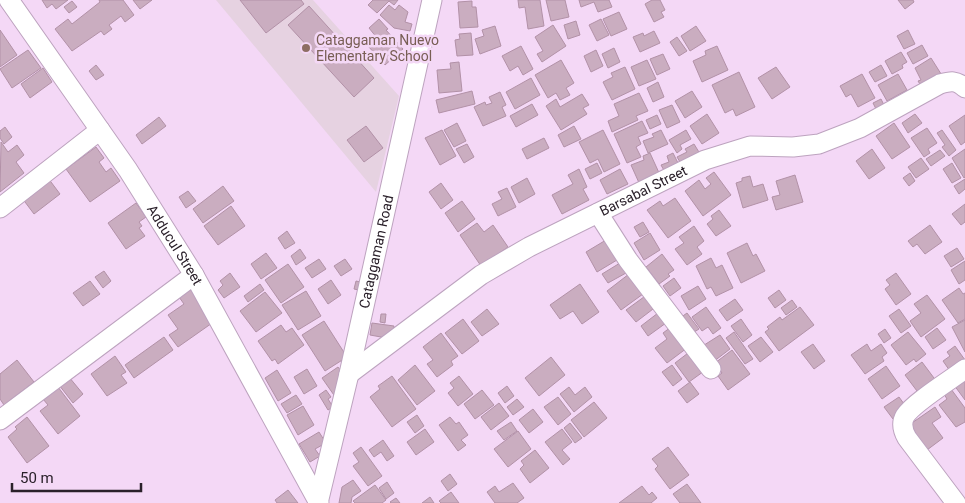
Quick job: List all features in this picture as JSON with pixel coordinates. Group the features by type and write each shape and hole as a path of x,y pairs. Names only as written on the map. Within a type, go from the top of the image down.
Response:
{"street":[{"name":"Adducul Street","path":"9,0 128,170 194,275 318,503"},
{"name":"Cataggaman Road","path":"318,503 349,374 432,0"},
{"name":"Barsabal Street","path":"349,374 481,275 530,247 705,160 750,146 793,148 819,144 860,128 940,84 952,81 958,82 965,88"},
{"path":"0,208 100,130"},
{"path":"598,213 628,260 711,369"},
{"path":"0,420 194,275"},
{"path":"956,503 907,438 903,430 903,424 904,416 908,412 965,370"}],"shaded area":[{"name":"Cataggaman Nuevo Elementary School","path":"216,0 313,0 399,96 376,192"}],"building":[{"path":"42,0 68,0 56,9 52,4 47,8"},
{"path":"99,0 123,0 134,15 125,22 121,16 109,25 112,29 104,35 101,31 72,51 55,29 68,19 72,24 100,2"},
{"path":"133,0 152,0 140,9"},
{"path":"240,0 301,0 304,4 266,33"},
{"path":"373,0 398,0 394,5 389,1 377,13 368,5"},
{"path":"518,0 540,0 544,26 528,29 525,7 519,8"},
{"path":"546,0 565,0 569,17 551,21"},
{"path":"579,0 609,0 612,7 598,12 594,2 581,7"},
{"path":"652,0 660,0 665,10 661,12 664,17 654,22 645,4"},
{"path":"898,0 913,0 914,2 905,9"},
{"path":"72,1 77,7 69,13 64,7"},
{"path":"472,1 472,7 476,7 478,27 460,28 458,2"},
{"path":"389,5 395,10 399,5 408,12 405,22 412,24 410,31 394,28 380,15"},
{"path":"309,6 374,78 354,97 288,25"},
{"path":"619,12 627,29 611,36 603,19"},
{"path":"379,19 403,49 385,65 368,46 377,38 369,28"},
{"path":"601,19 609,35 597,41 589,25"},
{"path":"576,21 580,35 568,39 564,25"},
{"path":"553,25 566,46 542,62 537,54 543,51 535,37"},
{"path":"495,26 501,46 480,54 475,39 484,36 482,30"},
{"path":"696,26 706,41 690,51 681,36"},
{"path":"0,30 17,55 0,67"},
{"path":"908,30 915,44 904,49 897,36"},
{"path":"654,31 660,43 640,52 633,37 643,33 644,36"},
{"path":"471,33 473,55 457,56 455,40 460,39 459,34"},
{"path":"677,37 687,51 679,56 670,42"},
{"path":"922,45 928,56 913,64 907,53"},
{"path":"521,46 533,69 523,75 518,66 510,71 502,56"},
{"path":"717,46 728,70 702,82 693,61 706,55 705,51"},
{"path":"614,48 620,62 608,68 602,54"},
{"path":"28,50 41,68 12,88 0,69"},
{"path":"596,50 603,66 591,72 584,56"},
{"path":"901,52 907,62 902,65 903,68 892,74 885,61"},
{"path":"663,54 670,69 657,75 650,59"},
{"path":"931,58 943,77 923,89 918,81 921,80 915,68"},
{"path":"561,60 574,83 566,88 570,95 560,100 556,93 548,98 535,75"},
{"path":"647,60 656,79 639,86 631,67"},
{"path":"459,62 462,91 439,93 437,70 451,69 450,63"},
{"path":"96,65 104,75 96,80 89,71"},
{"path":"881,65 887,76 875,82 869,72"},
{"path":"625,67 635,89 612,100 603,82 613,77 611,73"},
{"path":"776,67 790,87 772,99 758,78"},
{"path":"43,68 52,82 30,98 21,84"},
{"path":"739,72 755,107 736,116 733,109 725,113 712,85"},
{"path":"862,74 875,98 858,107 851,94 846,97 840,86"},
{"path":"898,74 907,90 887,101 878,85"},
{"path":"531,78 540,95 515,109 506,92"},
{"path":"658,82 664,97 653,102 647,88"},
{"path":"472,91 475,104 439,113 436,100"},
{"path":"692,91 702,107 685,118 675,101"},
{"path":"500,92 506,105 502,107 506,116 483,126 474,107 485,102 486,105 492,103 489,97"},
{"path":"639,93 648,111 636,116 638,120 612,132 608,121 619,116 614,104"},
{"path":"582,94 589,105 583,108 587,114 561,130 546,106 556,99 560,107"},
{"path":"881,99 885,107 877,111 873,103"},
{"path":"532,104 538,115 516,127 510,116"},
{"path":"672,105 680,122 667,128 659,110"},
{"path":"707,114 719,133 702,144 690,126"},
{"path":"915,114 922,123 908,133 902,123"},
{"path":"657,115 661,124 650,129 646,120"},
{"path":"965,115 965,142 961,145 949,126"},
{"path":"159,117 166,126 142,144 136,135"},
{"path":"642,121 648,133 638,137 641,144 636,147 641,157 627,163 614,134"},
{"path":"457,123 466,141 454,147 444,130"},
{"path":"894,123 910,147 892,159 876,136"},
{"path":"366,126 383,148 364,162 347,140"},
{"path":"574,126 581,139 564,147 558,135"},
{"path":"5,127 12,137 4,144 0,138 0,131"},
{"path":"927,128 937,143 928,149 930,153 924,157 911,138"},
{"path":"442,130 456,156 440,165 425,138"},
{"path":"603,130 620,164 604,172 598,159 590,163 579,142"},
{"path":"661,130 668,144 648,153 643,141 654,137 652,134"},
{"path":"686,130 691,139 680,145 682,149 677,153 669,140"},
{"path":"942,130 956,150 949,156 942,147 945,145 937,133"},
{"path":"544,138 549,148 527,159 522,149"},
{"path":"1,142 8,152 17,145 24,155 16,162 24,173 0,192"},
{"path":"467,144 474,157 464,163 456,149"},
{"path":"694,144 702,157 683,167 677,157 687,152 685,149"},
{"path":"96,147 104,158 99,162 106,172 111,168 120,181 90,202 66,169"},
{"path":"872,149 885,168 869,179 856,161"},
{"path":"965,149 965,177 964,178 952,158"},
{"path":"940,150 945,156 931,166 926,159"},
{"path":"650,153 660,175 640,185 631,165 644,160 643,156"},
{"path":"673,153 680,167 666,174 661,165 669,162 667,156"},
{"path":"921,158 929,169 916,178 908,167"},
{"path":"597,163 602,173 590,179 585,169"},
{"path":"952,163 961,178 952,183 943,169"},
{"path":"579,169 587,187 583,189 589,200 562,214 552,195 573,184 568,175"},
{"path":"620,169 628,184 607,194 600,180"},
{"path":"714,172 731,195 703,216 685,191 699,180 705,189 711,184 706,178"},
{"path":"910,173 915,181 909,186 903,178"},
{"path":"795,175 803,202 776,210 772,197 780,195 776,181"},
{"path":"750,176 753,187 763,184 768,200 743,208 736,183 742,181 742,178"},
{"path":"48,178 60,194 34,214 22,198"},
{"path":"527,178 535,194 519,203 511,187"},
{"path":"965,179 965,189 959,194 954,186"},
{"path":"441,183 453,200 441,209 429,192"},
{"path":"223,186 234,201 203,223 193,209"},
{"path":"507,188 516,207 498,216 492,204 502,199 498,192"},
{"path":"188,191 196,201 186,208 179,197"},
{"path":"675,198 691,221 668,238 647,210 660,201 663,206"},
{"path":"462,201 475,219 458,232 445,213"},
{"path":"136,203 146,217 139,222 142,226 139,228 145,236 126,249 108,223"},
{"path":"965,204 965,222 961,225 952,214"},
{"path":"231,206 245,226 218,245 204,226"},
{"path":"719,210 731,226 716,236 707,224 713,219 711,216"},
{"path":"643,222 649,232 640,237 634,227"},
{"path":"477,223 484,232 493,225 508,247 481,266 460,235"},
{"path":"930,225 942,242 925,254 917,244 913,247 908,241"},
{"path":"694,226 704,241 697,247 702,254 687,265 675,249 684,243 679,237"},
{"path":"287,231 295,243 285,249 278,238"},
{"path":"650,233 660,250 644,260 634,243"},
{"path":"606,240 617,260 597,272 586,252"},
{"path":"747,243 753,256 756,254 765,271 741,283 727,253"},
{"path":"957,248 964,259 951,267 944,256"},
{"path":"300,249 306,258 296,265 291,256"},
{"path":"266,253 277,268 261,279 251,264"},
{"path":"662,254 674,270 668,274 670,276 659,284 646,267"},
{"path":"711,258 716,268 722,265 733,288 716,296 711,287 707,289 696,266"},
{"path":"319,259 326,269 312,278 305,268"},
{"path":"345,259 352,269 341,276 334,266"},
{"path":"965,261 965,280 959,284 951,270"},
{"path":"620,263 626,273 608,283 602,274"},
{"path":"288,264 304,287 281,303 265,280"},
{"path":"104,271 111,281 103,288 95,277"},
{"path":"230,273 240,287 224,298 218,290 223,285 220,281"},
{"path":"896,273 911,294 896,305 885,289 890,285 886,280"},
{"path":"629,274 643,294 621,310 607,291"},
{"path":"674,278 681,288 670,296 663,286"},
{"path":"331,280 341,295 328,304 318,289"},
{"path":"90,281 100,294 83,306 73,293"},
{"path":"356,281 365,283 363,291 354,289"},
{"path":"260,284 264,290 248,302 244,296"},
{"path":"580,284 599,312 582,324 573,311 560,319 550,305"},
{"path":"698,286 706,299 689,310 681,296"},
{"path":"959,288 963,294 965,293 965,319 958,323 942,300"},
{"path":"192,289 215,321 178,347 169,335 178,329 168,315 184,304 179,297"},
{"path":"779,290 786,300 775,308 768,298"},
{"path":"306,291 321,316 298,330 282,305"},
{"path":"265,292 282,313 256,332 240,311"},
{"path":"648,294 657,306 636,322 626,310"},
{"path":"927,295 945,319 921,337 910,321 921,313 914,304"},
{"path":"735,299 743,310 727,321 719,310"},
{"path":"792,300 797,307 786,315 781,308"},
{"path":"706,307 721,328 713,334 708,327 702,331 692,317"},
{"path":"800,307 814,325 779,351 765,332 769,329 767,327 780,317 782,320"},
{"path":"487,309 499,324 482,336 471,322"},
{"path":"899,309 911,326 901,333 889,316"},
{"path":"658,313 666,323 648,336 641,326"},
{"path":"687,313 699,329 691,334 680,318"},
{"path":"381,314 386,314 385,323 380,322"},
{"path":"463,319 479,341 462,354 445,333"},
{"path":"741,319 752,335 743,342 731,326"},
{"path":"965,320 965,352 952,327"},
{"path":"324,321 347,357 325,371 302,335"},
{"path":"372,323 394,326 392,339 370,335"},
{"path":"281,325 286,332 292,328 304,345 278,364 275,359 272,361 258,341"},
{"path":"671,327 687,348 667,363 655,348 667,339 663,333"},
{"path":"937,328 946,340 933,349 925,337"},
{"path":"885,329 891,338 884,343 878,334"},
{"path":"734,332 753,359 745,364 726,338"},
{"path":"908,332 926,354 916,362 914,359 906,365 891,345"},
{"path":"441,333 458,356 451,361 453,365 437,377 427,364 433,360 423,347"},
{"path":"720,335 730,349 713,362 701,347"},
{"path":"164,337 173,350 134,378 125,365"},
{"path":"761,337 773,352 760,362 748,346"},
{"path":"813,344 825,361 814,369 801,352"},
{"path":"867,344 871,351 881,344 887,353 882,357 884,361 865,374 851,355"},
{"path":"955,346 965,360 952,374 943,361 950,356 947,352"},
{"path":"692,350 707,369 689,382 675,363"},
{"path":"732,350 750,374 728,390 718,376 722,373 715,363"},
{"path":"115,356 126,372 121,375 127,383 107,396 91,374"},
{"path":"551,357 565,375 539,396 525,378"},
{"path":"17,360 34,382 4,405 0,399 0,374"},
{"path":"922,362 937,382 920,395 905,375"},
{"path":"415,365 435,391 417,405 398,380"},
{"path":"672,365 682,379 673,386 662,372"},
{"path":"886,366 900,386 882,399 868,379"},
{"path":"338,367 347,379 336,398 322,378"},
{"path":"307,369 317,386 304,394 294,377"},
{"path":"277,370 291,393 278,401 265,378"},
{"path":"392,376 416,409 392,427 370,397 380,389 378,386"},
{"path":"459,376 473,394 458,406 448,393 454,388 450,383"},
{"path":"965,376 965,400 954,385"},
{"path":"69,377 83,394 73,403 59,385"},
{"path":"690,382 699,394 687,403 678,391"},
{"path":"507,386 514,396 505,403 498,393"},
{"path":"58,387 80,416 58,434 40,411 48,405 43,399"},
{"path":"569,387 575,395 585,387 592,397 574,412 560,394"},
{"path":"951,389 965,408 965,422 956,427 939,405 947,399 944,394"},
{"path":"326,390 331,397 328,399 333,407 328,410 319,395"},
{"path":"482,390 494,405 475,419 464,404"},
{"path":"296,395 302,404 287,413 281,404"},
{"path":"558,397 571,414 558,425 544,407"},
{"path":"899,397 907,408 893,419 884,407"},
{"path":"517,399 524,407 513,415 507,407"},
{"path":"594,402 607,418 584,437 571,420"},
{"path":"499,403 509,416 491,430 481,417"},
{"path":"303,406 314,425 298,435 287,415"},
{"path":"935,407 941,417 932,423 943,438 927,450 909,425"},
{"path":"533,409 543,422 529,433 519,420"},
{"path":"417,415 424,426 415,433 407,422"},
{"path":"27,417 49,446 27,463 8,437 17,429 15,427"},
{"path":"450,417 456,424 459,422 468,435 461,440 466,445 458,451 439,425"},
{"path":"511,422 517,431 504,440 497,431"},
{"path":"570,423 582,438 575,443 564,428"},
{"path":"425,429 434,442 416,455 407,442"},
{"path":"562,429 572,442 562,450 570,459 563,465 545,442"},
{"path":"518,431 531,449 508,467 494,449"},
{"path":"319,432 326,443 315,449 320,456 310,462 299,444"},
{"path":"383,440 394,456 387,461 381,452 374,457 369,450"},
{"path":"361,447 382,476 368,486 353,466 359,462 353,453"},
{"path":"668,447 689,475 670,489 655,469 658,466 652,459"},
{"path":"535,450 549,468 530,483 520,469 524,465 521,461"},
{"path":"450,474 457,484 448,491 441,481"},
{"path":"353,480 361,491 352,497 351,503 339,503 342,487"},
{"path":"387,482 394,493 386,499 379,488"},
{"path":"513,483 524,498 517,503 495,503 487,492 495,486 499,492"},
{"path":"687,484 701,503 680,503 673,494"},
{"path":"375,485 386,500 382,503 355,503 353,501"},
{"path":"642,486 649,495 652,492 657,498 651,503 619,503"},
{"path":"288,490 298,503 277,503 275,500"},
{"path":"451,492 459,503 441,503 439,501"},
{"path":"430,497 434,503 422,503"},
{"path":"396,498 400,503 390,502"}],"place":[{"name":"Cataggaman Nuevo Elementary School","path":"306,48"}]}
